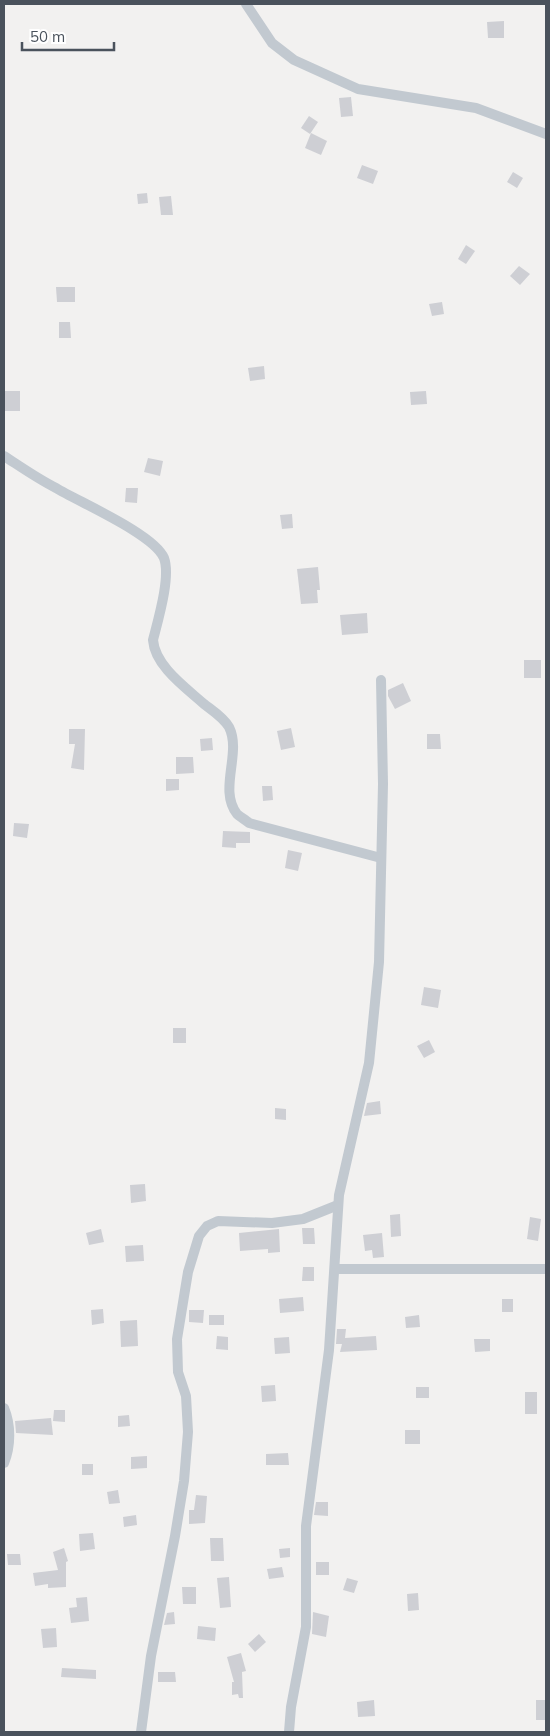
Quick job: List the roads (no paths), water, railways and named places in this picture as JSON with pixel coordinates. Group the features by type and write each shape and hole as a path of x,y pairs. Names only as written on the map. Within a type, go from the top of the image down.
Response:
{"street":[{"path":"246,4 272,43 279,49 294,60 358,89 476,108 546,134"},
{"path":"4,456 54,488 133,530 156,547 164,557 166,573 153,640 154,650 167,669 222,718 230,729 232,742 230,794 237,813 250,823 381,858"},
{"path":"289,1732 291,1707 306,1627 306,1526 329,1350 338,1205 369,1063 379,962 381,680"},
{"path":"141,1732 151,1656 184,1481 188,1432 186,1396 178,1372 176,1339 188,1272 199,1236 207,1226 218,1221 272,1223 302,1219 338,1205"},
{"path":"334,1269 546,1269"},
{"path":"4,1408 8,1419 9,1434 4,1463"}]}
